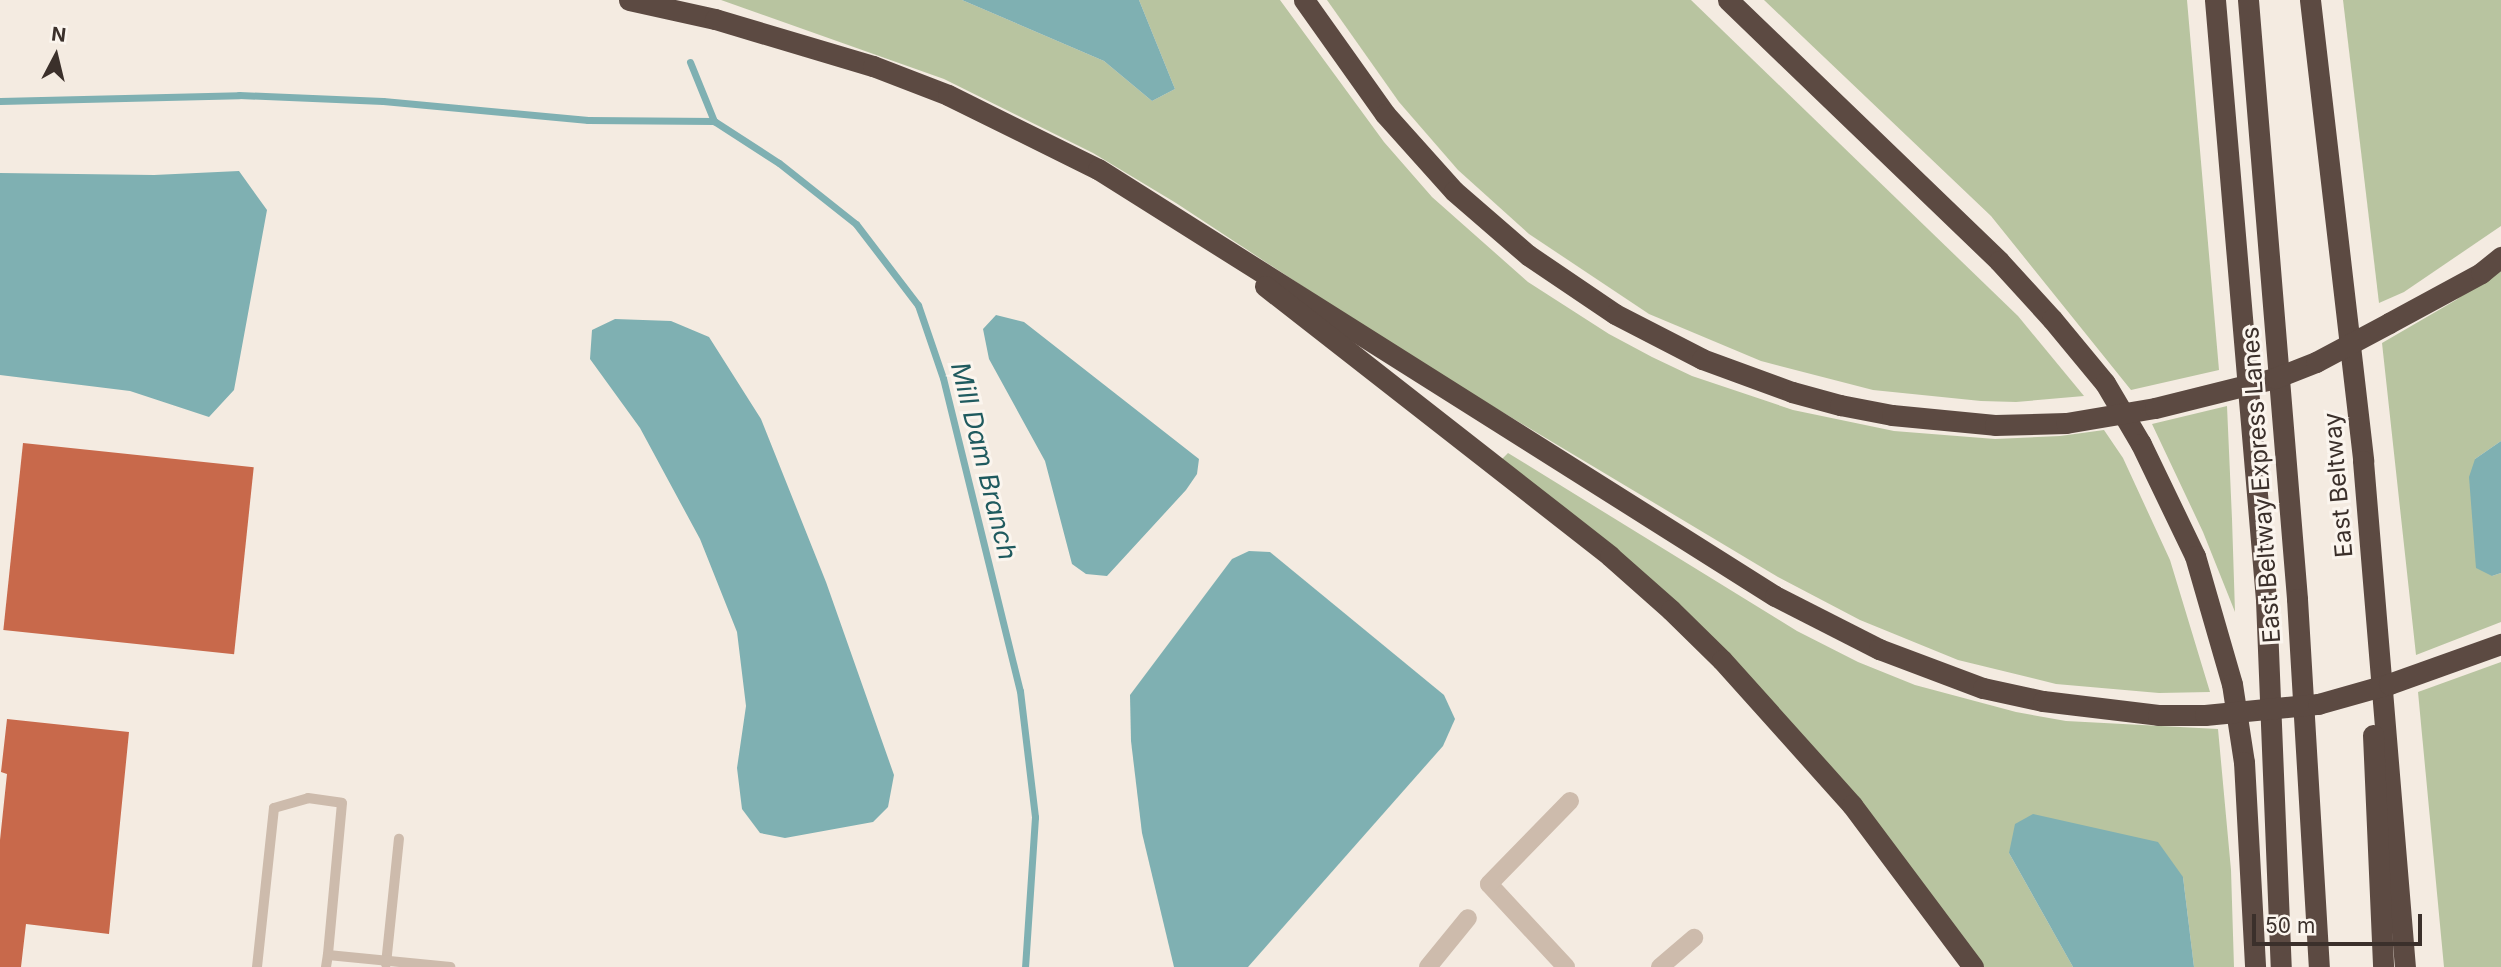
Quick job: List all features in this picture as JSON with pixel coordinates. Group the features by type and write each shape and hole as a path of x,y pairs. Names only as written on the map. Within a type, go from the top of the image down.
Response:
{"highway":[{"path":"629,0 715,19 873,66 948,95 1024,131 1167,210 1763,589 1830,626 1916,664 1983,688 2043,701 2158,715 2273,710 2329,701 2501,645"},
{"path":"1304,0 1385,114 1463,199 1488,223 1573,288 1659,338 1748,377 1840,405 1892,415 1994,425 2066,423 2155,408 2275,378 2325,358 2481,272 2501,257"},
{"path":"1728,0 1998,261 2053,319 2105,383 2141,444 2195,556 2232,684 2244,762 2255,967"},
{"path":"2215,0 2266,600 2281,967"},
{"name":"East Beltway Express Lanes","path":"2248,0 2297,599 2319,967"},
{"name":"East Beltway","path":"2310,0 2363,461 2405,967"},
{"path":"1167,210 1610,556 1671,610 1722,660 1852,805 1973,967"},
{"path":"2363,461 2383,967"}],"street":[{"path":"1566,967 1489,884 1570,801"},
{"path":"1428,967 1468,918"},
{"path":"1660,967 1694,938"}],"lane":[{"path":"257,967 274,808 308,798 342,803 326,967"},
{"path":"386,964 399,839"},
{"path":"328,955 386,964 447,967"}],"green space":[{"path":"721,0 962,0 1104,61 1152,101 1175,89 1139,0 1280,0 1384,142 1432,197 1528,282 1609,334 1652,357 1692,376 1793,410 1894,431 1995,439 2060,436 2104,430 2123,458 2170,560 2210,692 2159,693 2056,684 1958,660 1860,620 1778,577 1407,355 1176,203 1093,153 944,79"},
{"path":"1327,0 1691,0 2018,316 2084,396 2016,402 1873,390 1761,361 1649,314 1529,234 1458,170 1399,102"},
{"path":"1764,0 2187,0 2219,370 2131,390 1991,216"},
{"path":"2343,0 2501,0 2501,226 2404,292 2379,303"},
{"path":"2501,267 2501,441 2475,459 2492,576 2501,573 2501,622 2416,655 2382,343 2456,300"},
{"path":"2227,406 2235,612 2203,532 2152,424"},
{"path":"1508,453 1797,631 1858,662 1915,685 2016,712 2066,721 2218,729 2231,870 2234,967 2194,967 2183,877 2009,853 2073,967 1983,967 1867,812 1502,459"},
{"path":"2501,662 2501,967 2444,967 2418,692"}],"water":[{"path":"962,0 1139,0 1175,89 1152,101 1104,61"},
{"path":"239,171 267,210 234,390 209,417 130,391 0,375 0,173 154,175"},
{"path":"996,315 1024,322 1199,459 1197,474 1186,490 1107,576 1086,574 1072,564 1045,461 989,359 983,329"},
{"path":"615,319 671,321 709,337 761,419 826,582 894,775 888,807 873,822 785,838 760,833 742,809 737,768 746,706 737,632 700,539 640,428 590,359 592,330"},
{"path":"2501,441 2501,573 2492,576 2476,568 2469,477 2475,459"},
{"path":"1249,551 1270,552 1444,695 1455,719 1443,746 1248,967 1174,967 1142,833 1131,741 1130,695 1232,559"},
{"path":"2033,814 2158,842 2183,877 2194,967 2073,967 2009,853 2015,824"}],"building":[{"path":"23,443 254,467 234,654 3,630"},
{"path":"7,719 129,732 109,934 26,924 21,967 0,967 0,840 7,774 1,772"}],"waterway":[{"name":"Mill Dam Branch","path":"690,62 714,121 779,163 856,224 918,305 943,378 1020,691 1035,817 1025,967"},
{"path":"0,101 239,95 383,101 588,120 714,121"}]}
